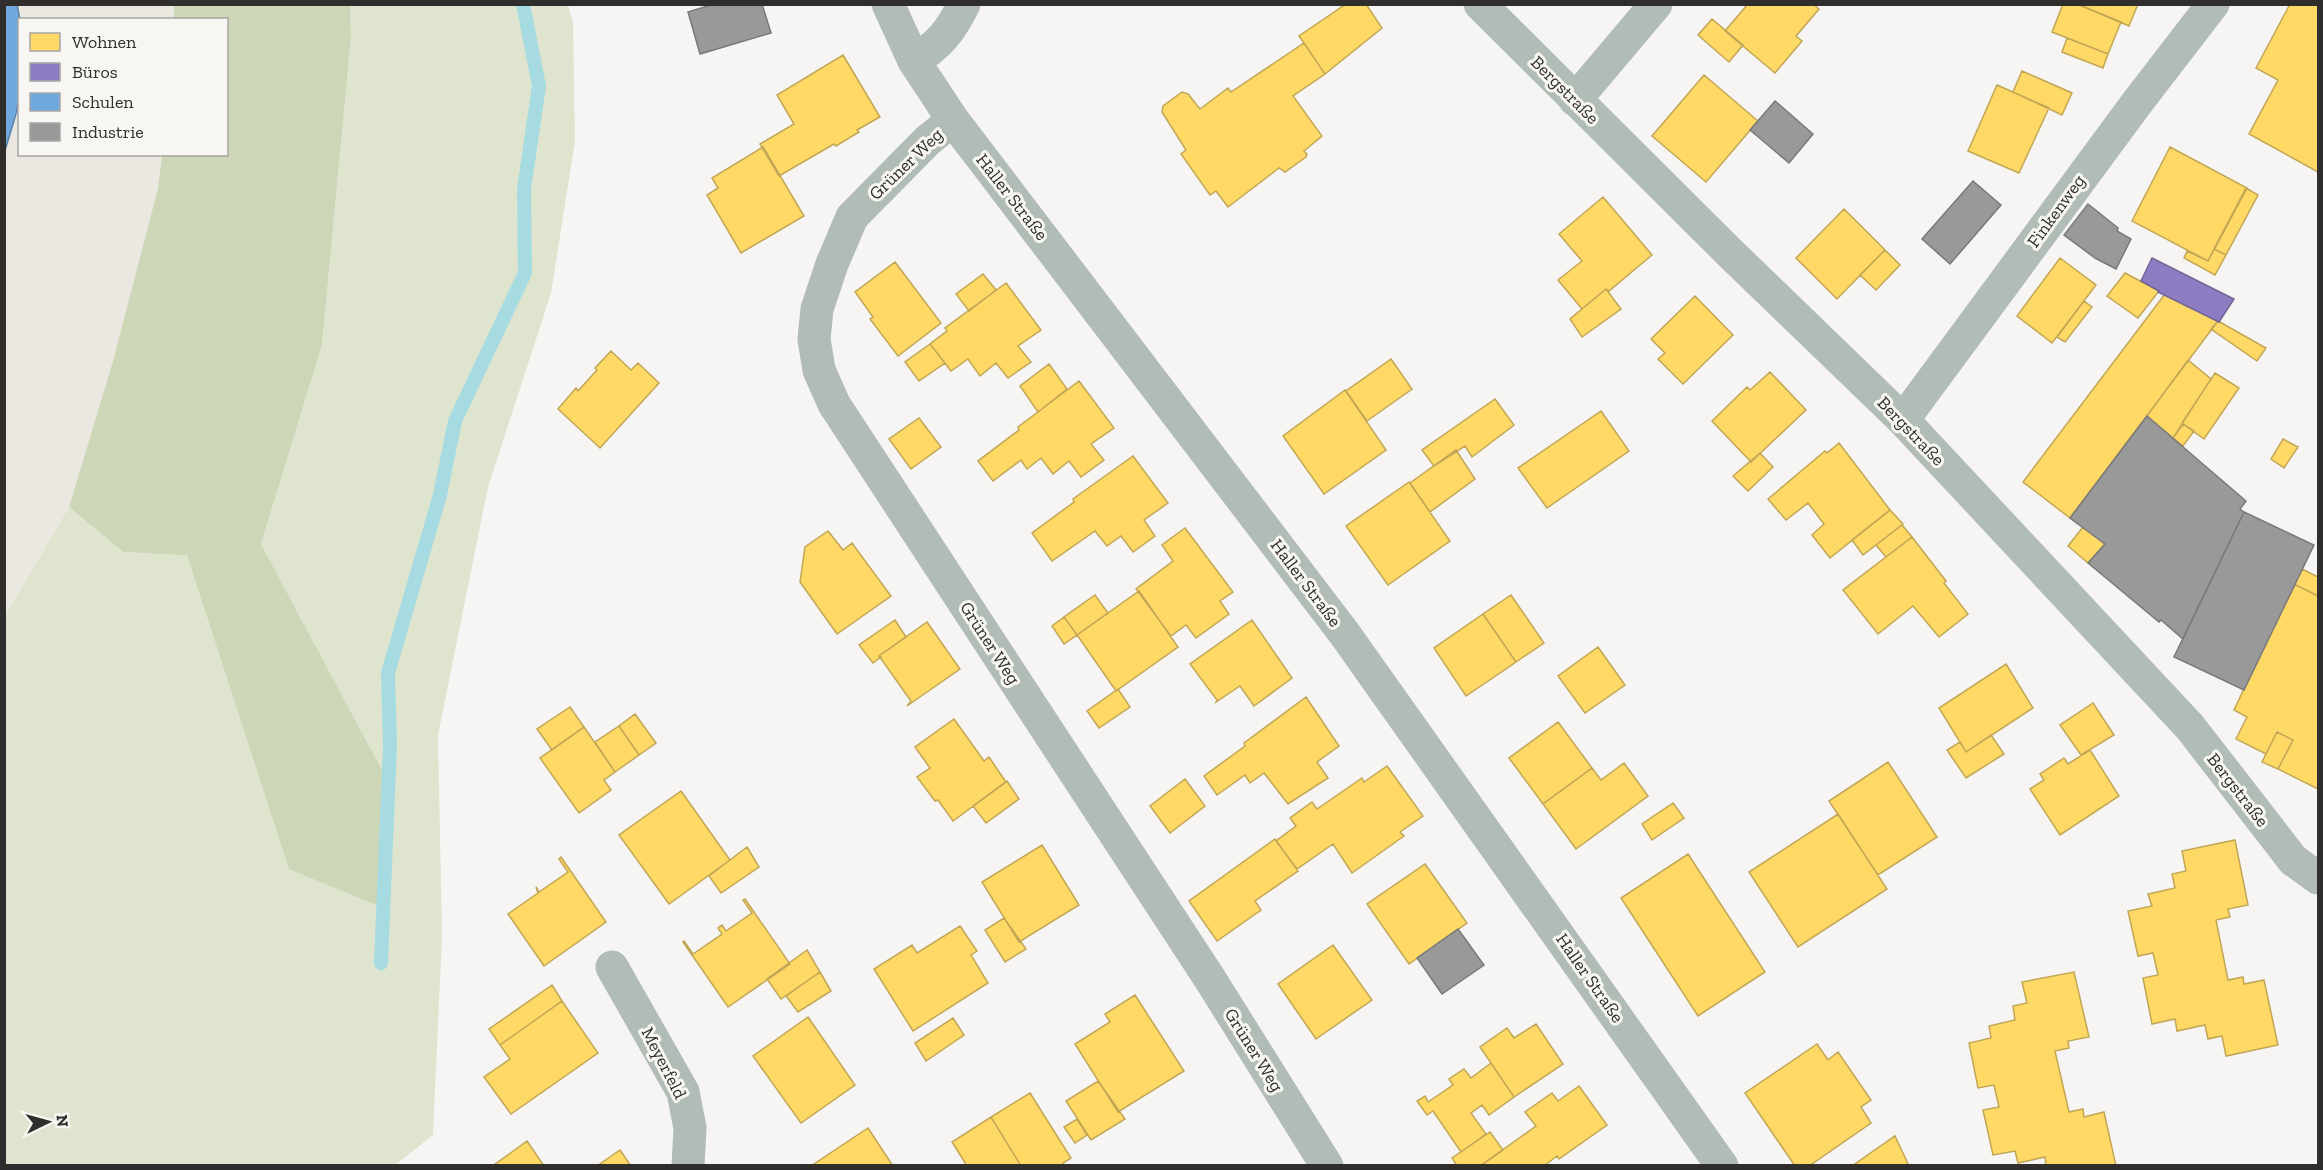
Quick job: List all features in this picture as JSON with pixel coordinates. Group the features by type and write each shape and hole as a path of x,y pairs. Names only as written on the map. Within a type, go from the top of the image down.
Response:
{"street":[{"name":"Haller Straße","path":"888,4 914,61 953,120 1344,633 1722,1166"},
{"path":"914,61 936,47 950,31 964,4"},
{"name":"Bergstraße","path":"1480,4 1728,252 1903,420 2190,727 2293,860 2319,878"},
{"path":"1575,100 1656,4"},
{"name":"Finkenweg","path":"1903,420 2212,4"},
{"name":"Grüner Weg","path":"953,120 927,141 852,217 831,264 817,309 814,339 819,370 834,404 1210,979 1327,1166"},
{"name":"Meyerfeld","path":"612,967 683,1092 690,1128 688,1166"}],"shaded area":[{"path":"5,5 174,5 174,18 18,18 18,156 162,156 158,188 113,361 69,507 5,616"}],"green space":[{"path":"174,5 350,5 351,37 322,345 261,544 382,770 379,906 289,869 187,555 123,552 69,507 113,361 158,188 162,156 228,156 228,18 174,18"},
{"path":"350,5 568,5 573,22 575,141 551,293 488,487 438,735 442,937 433,1135 395,1165 5,1166 5,616 69,507 123,552 187,554 289,868 378,905 382,770 261,544 322,345 351,37"}],"building: Wohnen":[{"path":"1346,4 1366,4 1382,28 1325,74 1299,36"},
{"path":"1748,4 1813,4 1819,9 1796,36 1802,41 1775,73 1725,31"},
{"path":"2063,4 2077,4 2121,22 2108,54 2052,32"},
{"path":"2077,4 2138,4 2129,26"},
{"path":"2290,4 2318,4 2318,172 2249,134 2278,80 2256,68"},
{"path":"1712,19 1743,45 1729,62 1698,35"},
{"path":"2067,38 2108,54 2103,68 2062,52"},
{"path":"1304,43 1325,74 1293,96 1322,136 1304,151 1307,154 1306,157 1285,172 1279,168 1228,207 1216,191 1210,195 1181,154 1186,150 1162,112 1163,106 1182,92 1188,94 1200,109 1228,88 1231,92"},
{"path":"843,55 880,117 857,130 859,132 836,146 834,144 779,176 760,144 794,124 777,95"},
{"path":"2022,71 2072,93 2062,115 2013,92"},
{"path":"1704,75 1758,121 1706,182 1652,136"},
{"path":"1997,85 2049,108 2019,173 1968,151"},
{"path":"763,147 804,216 741,253 707,195 718,188 712,178"},
{"path":"2170,147 2247,188 2208,261 2132,221"},
{"path":"2246,188 2258,195 2226,255 2214,249"},
{"path":"1603,197 1652,255 1609,291 1606,289 1582,309 1558,280 1582,261 1559,234"},
{"path":"1844,209 1885,250 1837,299 1796,258"},
{"path":"2214,249 2226,255 2215,275 2184,258 2187,251 2208,261"},
{"path":"1885,250 1900,265 1876,290 1860,275"},
{"path":"2060,258 2096,285 2052,343 2017,316"},
{"path":"895,262 941,323 898,356 870,319 873,317 855,292"},
{"path":"2125,273 2159,291 2138,318 2107,296"},
{"path":"983,274 996,290 969,311 956,294"},
{"path":"1006,283 1041,330 1018,346 1031,362 1008,378 996,363 980,376 968,359 951,371 930,344 947,331 945,328"},
{"path":"1606,289 1621,309 1582,337 1570,319"},
{"path":"2165,294 2218,321 2070,518 2023,482"},
{"path":"1695,296 1733,335 1683,384 1658,359 1665,353 1651,339"},
{"path":"2084,301 2092,307 2065,342 2057,337"},
{"path":"2218,321 2266,348 2257,361 2211,329"},
{"path":"930,344 945,363 919,381 905,362"},
{"path":"611,351 631,370 638,363 659,383 600,448 558,409 576,388 578,391"},
{"path":"1391,359 1412,389 1367,421 1346,391"},
{"path":"2188,360 2211,379 2173,438 2147,416"},
{"path":"1049,364 1067,389 1038,412 1020,386"},
{"path":"1770,372 1806,410 1751,462 1712,421 1747,387 1750,390"},
{"path":"2215,373 2239,388 2204,439 2182,423"},
{"path":"1079,381 1114,428 1091,444 1104,460 1081,477 1069,461 1053,474 1041,458 1027,469 1021,460 993,481 978,461 1019,430 1018,427"},
{"path":"1345,390 1386,450 1324,494 1283,436"},
{"path":"1495,399 1514,425 1472,457 1465,446 1434,466 1422,450"},
{"path":"1601,411 1629,451 1547,508 1518,468"},
{"path":"919,418 941,447 911,469 889,439"},
{"path":"2183,424 2194,431 2183,446 2173,438"},
{"path":"2283,439 2298,447 2284,468 2271,459"},
{"path":"1839,443 1890,510 1830,558 1812,535 1824,524 1808,503 1786,520 1768,499 1825,451 1827,453"},
{"path":"1456,450 1475,479 1430,512 1410,483"},
{"path":"1760,453 1773,467 1748,491 1733,476"},
{"path":"1133,456 1168,503 1144,520 1155,536 1133,552 1121,536 1107,546 1095,531 1052,561 1032,533 1074,502 1073,499"},
{"path":"1409,482 1450,541 1388,585 1346,526"},
{"path":"1890,510 1903,524 1863,555 1852,540"},
{"path":"1902,525 1912,537 1886,557 1876,545"},
{"path":"2083,527 2105,544 2088,563 2068,546"},
{"path":"1185,528 1233,592 1220,601 1229,614 1196,638 1186,625 1171,636 1136,589 1173,561 1162,545"},
{"path":"828,531 843,550 852,543 891,596 837,634 800,582 805,547"},
{"path":"1912,537 1968,614 1939,637 1913,606 1878,634 1843,590"},
{"path":"2302,569 2318,577 2318,596 2294,584"},
{"path":"2294,584 2318,596 2318,789 2278,769 2293,740 2277,732 2266,754 2236,739 2247,717 2234,710"},
{"path":"1139,591 1178,647 1116,691 1077,635"},
{"path":"1095,595 1108,613 1077,635 1064,617"},
{"path":"1511,595 1544,643 1516,662 1483,614"},
{"path":"1483,614 1516,662 1466,696 1434,648"},
{"path":"1064,617 1077,635 1064,644 1052,626"},
{"path":"895,620 906,637 873,663 859,645"},
{"path":"1252,620 1292,678 1254,706 1240,686 1216,702 1217,700 1190,664"},
{"path":"927,622 960,669 907,706 911,701 879,656"},
{"path":"1598,647 1625,685 1585,713 1558,676"},
{"path":"2006,664 2033,708 1966,752 1939,708"},
{"path":"1118,689 1130,707 1099,728 1087,711"},
{"path":"1306,697 1339,746 1317,762 1328,778 1288,804 1264,773 1250,783 1245,775 1217,795 1204,776"},
{"path":"2093,703 2114,735 2081,755 2060,725"},
{"path":"570,707 584,727 552,750 537,729"},
{"path":"635,714 656,743 639,755 619,726"},
{"path":"954,719 984,761 989,757 1006,782 953,821 917,777 930,768 915,747"},
{"path":"1558,722 1592,768 1543,804 1509,758"},
{"path":"619,726 639,755 615,772 595,742"},
{"path":"584,727 615,772 604,780 611,790 579,813 540,758"},
{"path":"2277,732 2293,740 2278,769 2262,762"},
{"path":"1991,735 2004,754 1966,778 1947,750 1960,742 1966,752"},
{"path":"2090,750 2119,796 2060,835 2030,789 2044,780 2040,774 2064,758 2068,764"},
{"path":"1888,762 1937,837 1878,875 1829,801"},
{"path":"1624,763 1648,796 1576,849 1543,804 1592,768 1601,780"},
{"path":"1387,766 1423,816 1400,832 1404,836 1352,873 1333,844 1297,869 1276,841 1296,826 1290,818 1312,802 1317,809 1362,778 1364,782"},
{"path":"1185,779 1205,806 1170,833 1150,806"},
{"path":"1007,781 1019,799 986,823 973,806"},
{"path":"681,791 730,860 669,904 619,835"},
{"path":"1673,803 1684,818 1652,840 1642,824"},
{"path":"1838,814 1887,889 1798,947 1749,872"},
{"path":"1275,839 1298,871 1255,901 1261,910 1217,941 1189,901"},
{"path":"2235,840 2248,905 2228,909 2230,917 2216,920 2228,980 2243,977 2244,984 2264,980 2278,1045 2226,1056 2222,1036 2208,1039 2205,1025 2177,1031 2175,1019 2152,1024 2143,978 2158,975 2153,953 2138,956 2128,911 2152,906 2148,894 2175,888 2172,874 2186,871 2182,851"},
{"path":"1042,845 1079,905 1019,942 982,882"},
{"path":"747,847 759,867 721,893 709,876"},
{"path":"1688,854 1765,972 1698,1016 1621,898"},
{"path":"561,857 606,922 544,966 508,914 538,893 536,887 539,892 568,872 559,859"},
{"path":"1425,864 1467,923 1409,964 1367,904"},
{"path":"745,899 790,964 728,1007 683,942 693,954 722,934 718,928 722,925 726,931 752,913 743,900"},
{"path":"1004,918 1026,949 1005,962 985,930"},
{"path":"960,926 977,951 971,955 988,983 913,1031 874,969 912,945 917,953"},
{"path":"1333,945 1372,1000 1316,1039 1278,984"},
{"path":"807,950 820,972 781,999 767,979"},
{"path":"820,972 831,991 798,1012 786,996"},
{"path":"2074,972 2089,1037 2068,1041 2069,1048 2055,1051 2069,1112 2083,1109 2084,1117 2104,1112 2116,1166 2046,1166 2045,1157 2018,1163 2015,1151 1993,1155 1983,1110 1999,1107 1994,1085 1978,1088 1969,1043 1991,1038 1989,1026 2015,1020 2013,1006 2027,1003 2022,982"},
{"path":"552,985 562,1001 500,1045 489,1029"},
{"path":"1135,995 1184,1071 1118,1112 1075,1044 1110,1022 1105,1014"},
{"path":"562,1001 598,1053 511,1114 484,1077 510,1059 500,1045"},
{"path":"808,1017 855,1085 801,1123 753,1056"},
{"path":"953,1018 964,1035 926,1061 915,1043"},
{"path":"1536,1024 1563,1064 1514,1097 1480,1047 1507,1028 1514,1038"},
{"path":"1817,1044 1828,1060 1838,1052 1871,1100 1861,1107 1871,1123 1809,1166 1795,1166 1745,1093"},
{"path":"1491,1063 1514,1097 1489,1115 1482,1105 1471,1113 1486,1134 1461,1152 1433,1111 1427,1115 1417,1101 1425,1096 1428,1102 1453,1085 1449,1079 1464,1069 1471,1078"},
{"path":"1098,1081 1125,1119 1091,1140 1066,1101"},
{"path":"1579,1086 1607,1125 1559,1159 1557,1156 1544,1166 1480,1166 1536,1126 1525,1112 1552,1093 1558,1101"},
{"path":"1030,1093 1071,1158 1063,1163 1065,1166 1021,1166 991,1117"},
{"path":"991,1117 1021,1166 967,1166 952,1142"},
{"path":"1077,1119 1087,1135 1075,1143 1064,1127"},
{"path":"868,1128 893,1166 811,1166"},
{"path":"1490,1132 1503,1150 1480,1166 1457,1166 1452,1158"},
{"path":"1895,1136 1909,1166 1852,1166"},
{"path":"527,1141 544,1166 494,1166 494,1165"},
{"path":"620,1150 631,1166 597,1166"}],"building: Büros":[{"path":"2152,258 2234,299 2219,322 2158,292 2141,281"}],"building: Schulen":[{"path":"4,4 17,4 20,18 18,104 4,154"}],"building: Industrie":[{"path":"714,4 762,4 771,33 700,54 688,12"},
{"path":"1775,101 1813,134 1789,163 1750,130"},
{"path":"1973,181 2001,205 1950,264 1922,239"},
{"path":"2088,204 2118,228 2117,231 2131,239 2116,269 2095,258 2064,235"},
{"path":"2147,416 2246,501 2240,509 2244,512 2183,639 2088,563 2105,544 2070,518"},
{"path":"2244,512 2314,545 2244,690 2174,657"},
{"path":"1458,929 1484,965 1442,994 1417,958"}],"waterway":[{"path":"381,963 390,746 388,673 440,495 455,421 525,273 524,189 539,86 523,4"}]}
